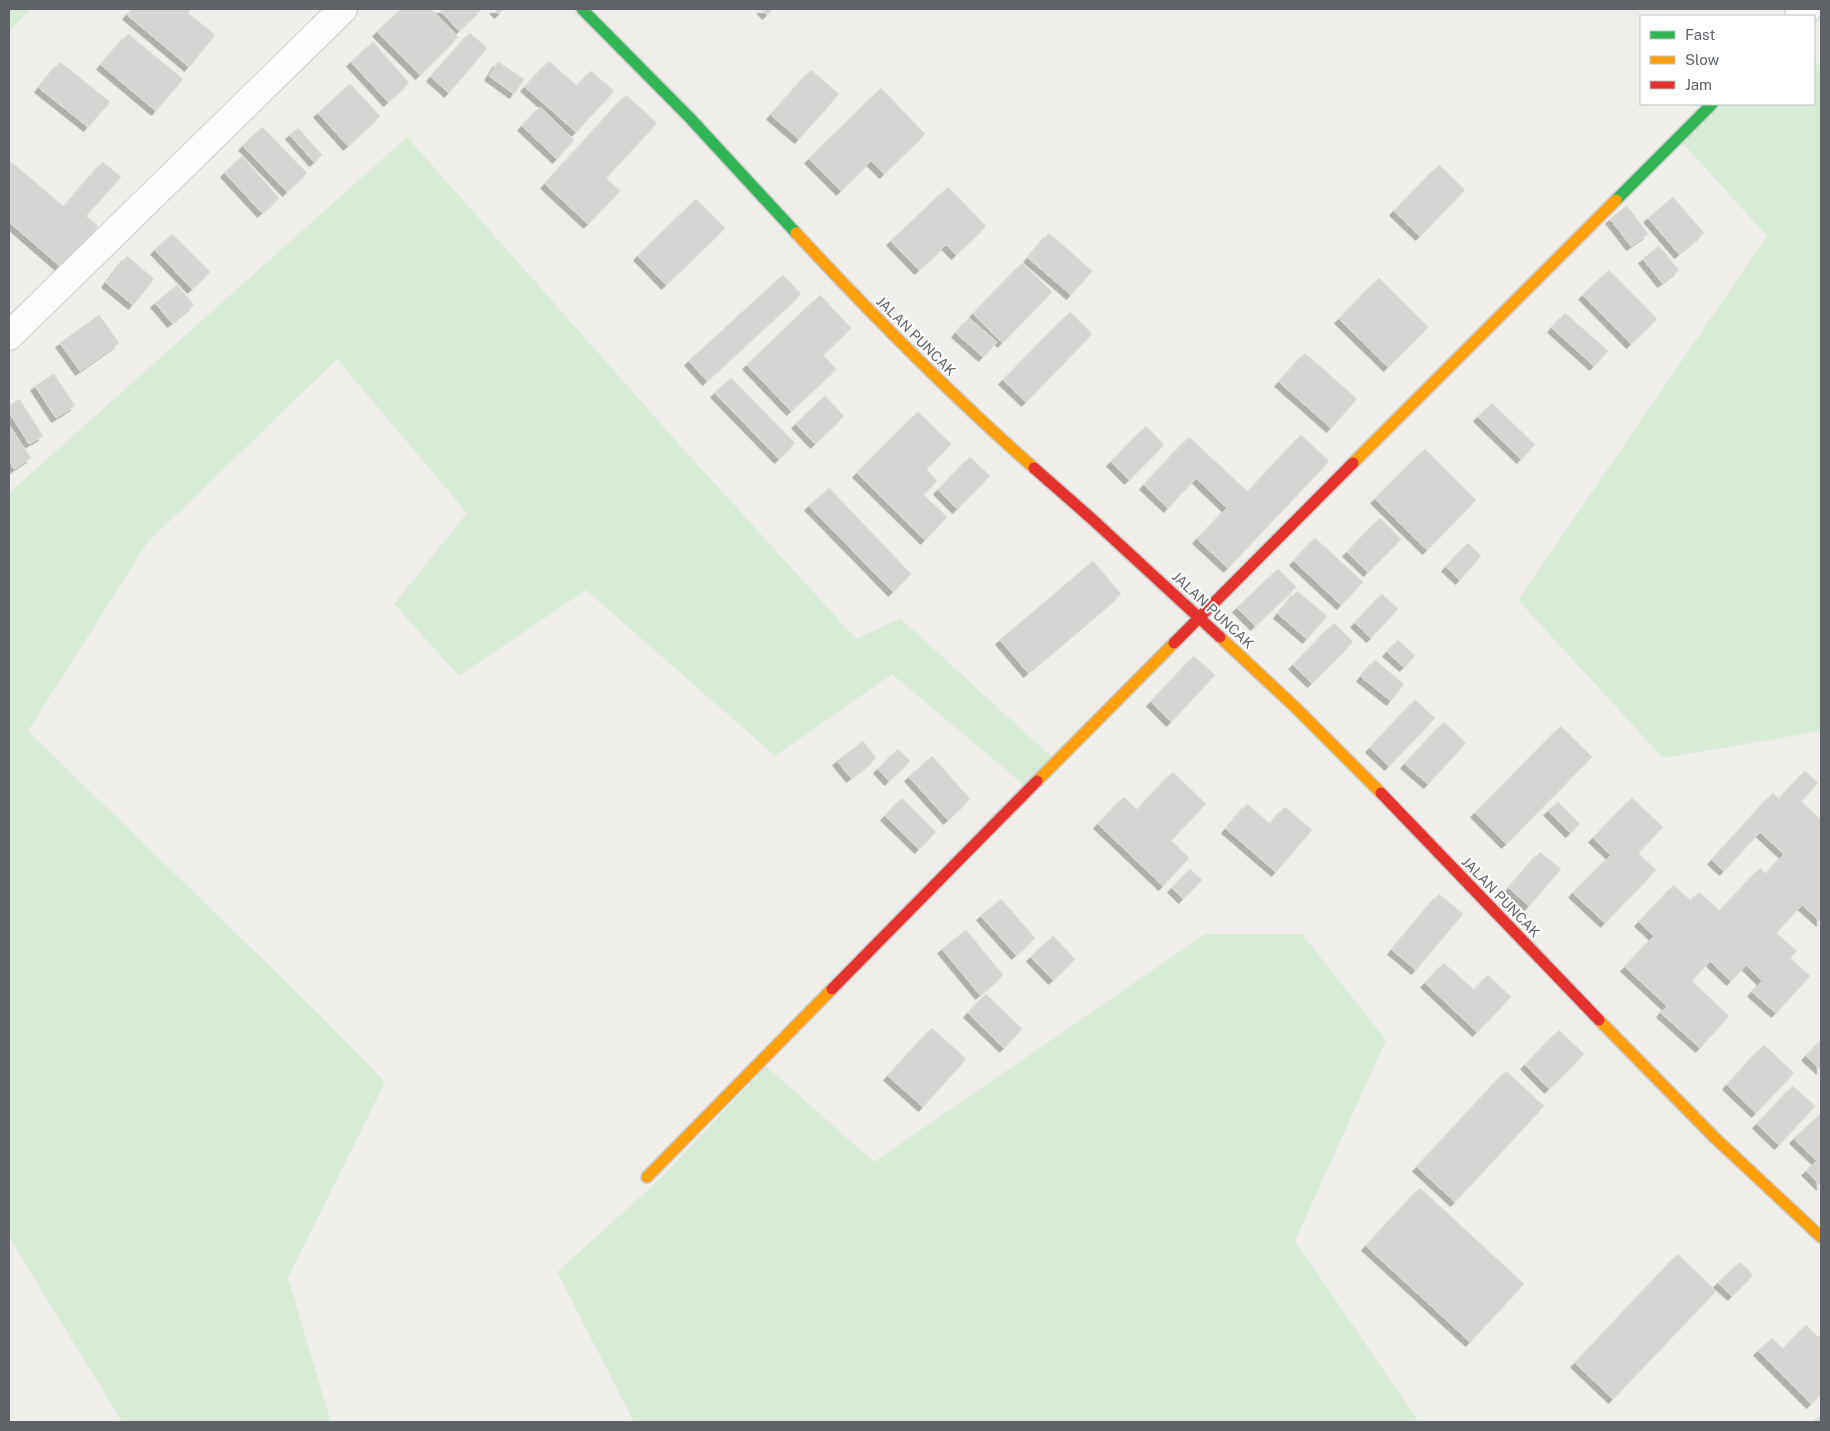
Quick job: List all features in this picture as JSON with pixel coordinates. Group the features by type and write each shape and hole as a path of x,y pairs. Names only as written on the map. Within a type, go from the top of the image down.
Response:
{"street":[{"path":"9,336 343,9"},
{"name":"JALAN PUNCAK","path":"582,9 689,117 811,249 928,371 986,426 1092,519 1296,708 1388,800 1715,1138 1821,1238"},
{"path":"647,1177 1199,617 1711,105"}],"green space":[{"path":"9,9 30,9 9,32"},
{"path":"1815,61 1821,67 1821,731 1663,758 1518,600 1767,236 1677,137 1705,105 1815,105"},
{"path":"407,137 678,443 856,639 900,618 1057,762 1024,785 892,674 775,756 586,590 459,676 394,604 467,513 337,359 147,543 28,731 319,1014 385,1082 288,1278 331,1422 122,1422 9,1237 9,493"},
{"path":"1205,934 1302,934 1386,1040 1295,1241 1419,1422 634,1422 557,1272 659,1180 766,1066 874,1162"}],"building":[{"path":"132,9 191,9 188,13 215,35 189,67 127,15"},
{"path":"401,9 431,9 458,37 420,75 377,32"},
{"path":"439,9 480,9 481,10 459,31"},
{"path":"494,9 504,9 499,14"},
{"path":"761,9 773,9 767,15"},
{"path":"470,33 487,48 449,93 431,77"},
{"path":"128,34 183,79 156,111 101,65"},
{"path":"373,42 409,83 388,102 351,62"},
{"path":"549,61 577,86 591,71 614,91 576,132 525,87"},
{"path":"60,62 110,102 88,127 39,88"},
{"path":"498,62 524,79 514,94 489,76"},
{"path":"811,70 839,94 799,139 771,115"},
{"path":"350,84 380,116 348,146 318,113"},
{"path":"881,88 925,134 884,174 871,161 841,191 809,159"},
{"path":"626,95 657,123 606,178 620,191 588,224 545,184"},
{"path":"540,107 574,140 557,159 522,126"},
{"path":"262,127 307,173 287,192 243,146"},
{"path":"298,128 322,155 314,162 290,135"},
{"path":"242,156 279,198 262,213 225,173"},
{"path":"9,160 64,207 103,162 121,177 86,216 98,226 62,268 9,222"},
{"path":"1439,165 1465,190 1420,236 1394,211"},
{"path":"948,187 986,226 956,255 946,245 919,270 891,241"},
{"path":"1673,197 1704,233 1679,254 1648,218"},
{"path":"696,199 725,228 666,285 638,256"},
{"path":"1627,206 1648,234 1631,246 1610,219"},
{"path":"1049,233 1092,271 1071,295 1028,258"},
{"path":"172,234 210,272 192,289 155,250"},
{"path":"1659,246 1679,270 1662,283 1643,259"},
{"path":"127,256 154,279 133,305 106,283"},
{"path":"1022,263 1052,292 1002,343 973,314"},
{"path":"1609,270 1657,319 1631,344 1583,295"},
{"path":"783,275 801,294 707,381 689,361"},
{"path":"1379,278 1428,327 1388,367 1339,319"},
{"path":"177,285 194,305 172,323 155,303"},
{"path":"820,295 851,328 823,355 836,369 791,411 747,365"},
{"path":"1070,312 1092,334 1026,402 1003,380"},
{"path":"1565,313 1608,351 1594,366 1552,328"},
{"path":"99,315 119,343 80,371 60,343"},
{"path":"969,318 997,342 983,357 956,333"},
{"path":"1305,353 1357,399 1331,428 1279,382"},
{"path":"54,374 75,406 56,418 35,386"},
{"path":"731,378 795,443 779,459 715,393"},
{"path":"825,396 844,416 815,444 796,424"},
{"path":"19,399 43,436 29,444 9,412 9,406"},
{"path":"1492,403 1535,445 1521,459 1478,417"},
{"path":"918,412 951,444 926,469 937,481 923,494 947,517 925,540 857,473"},
{"path":"9,425 31,458 14,469 9,460"},
{"path":"1146,426 1164,445 1129,480 1111,462"},
{"path":"1301,435 1329,461 1228,568 1197,539 1227,508 1196,478 1168,508 1144,485 1189,437 1248,492"},
{"path":"1425,449 1476,500 1427,550 1375,499"},
{"path":"970,457 990,476 957,509 938,490"},
{"path":"829,488 911,574 893,592 809,506"},
{"path":"1380,518 1401,539 1368,572 1347,552"},
{"path":"1315,538 1363,582 1341,605 1294,561"},
{"path":"1468,543 1481,556 1460,580 1446,567"},
{"path":"1093,561 1121,594 1028,673 1000,640"},
{"path":"1278,569 1296,587 1255,626 1237,608"},
{"path":"1297,591 1327,616 1307,639 1278,614"},
{"path":"1382,594 1398,609 1371,638 1355,623"},
{"path":"1334,623 1353,642 1312,683 1293,665"},
{"path":"1398,640 1415,656 1404,667 1387,652"},
{"path":"1194,656 1215,675 1171,722 1151,702"},
{"path":"1375,660 1404,684 1391,701 1361,677"},
{"path":"1415,700 1435,718 1389,766 1370,748"},
{"path":"1444,722 1466,743 1428,784 1405,764"},
{"path":"1561,726 1592,757 1506,844 1475,813"},
{"path":"863,741 876,758 851,778 837,761"},
{"path":"898,749 910,761 889,781 878,769"},
{"path":"932,756 970,799 948,820 909,777"},
{"path":"1805,771 1818,783 1801,801 1821,820 1821,922 1802,905 1776,933 1797,951 1790,958 1810,976 1776,1013 1752,992 1762,981 1746,965 1731,981 1710,961 1692,981 1729,1016 1700,1048 1661,1013 1667,1006 1625,967 1654,936 1639,922 1674,885 1691,901 1699,892 1720,911 1760,868 1766,874 1784,854 1760,832 1724,871 1712,860 1773,793 1779,799"},
{"path":"1173,772 1206,804 1171,840 1189,858 1163,886 1098,824 1124,797 1137,810"},
{"path":"902,798 936,832 919,849 885,816"},
{"path":"1632,798 1663,827 1638,853 1656,870 1605,923 1573,893 1611,855 1593,838"},
{"path":"1558,802 1580,824 1570,833 1548,811"},
{"path":"1247,804 1270,824 1285,807 1312,830 1276,872 1226,829"},
{"path":"1540,852 1561,869 1529,906 1509,888"},
{"path":"1190,869 1202,880 1183,899 1172,888"},
{"path":"1439,894 1463,914 1416,970 1392,950"},
{"path":"1001,899 1035,938 1016,955 981,916"},
{"path":"966,930 1003,975 980,995 942,949"},
{"path":"1053,936 1075,959 1053,980 1031,957"},
{"path":"1444,963 1474,990 1488,975 1511,997 1477,1032 1425,983"},
{"path":"986,994 1022,1029 1004,1048 968,1013"},
{"path":"932,1028 966,1059 923,1107 888,1076"},
{"path":"1559,1030 1584,1054 1549,1089 1525,1065"},
{"path":"1821,1040 1821,1070 1806,1056"},
{"path":"1764,1045 1794,1073 1756,1113 1727,1085"},
{"path":"1506,1071 1544,1106 1455,1202 1417,1167"},
{"path":"1793,1086 1815,1106 1779,1145 1757,1124"},
{"path":"1821,1113 1821,1186 1806,1171 1817,1161 1794,1139"},
{"path":"1420,1188 1524,1284 1470,1342 1366,1246"},
{"path":"1678,1254 1716,1291 1613,1399 1575,1363"},
{"path":"1740,1262 1753,1275 1732,1296 1718,1283"},
{"path":"1806,1325 1818,1337 1821,1334 1821,1394 1811,1404 1758,1351 1772,1338 1783,1349"},
{"path":"1821,1415 1821,1422 1814,1422"}],"traffic: fast":[{"path":"582,9 689,117 796,233"},
{"path":"1616,200 1711,105"}],"traffic: slow":[{"path":"1353,463 1616,200"},
{"path":"796,233 912,354 1034,468"},
{"path":"1220,637 1296,708 1381,793"},
{"path":"1037,781 1174,643"},
{"path":"647,1177 832,989"},
{"path":"1599,1020 1715,1138 1821,1237"}],"traffic: jam":[{"path":"1174,643 1353,463"},
{"path":"1034,468 1220,637"},
{"path":"832,989 1037,781"},
{"path":"1381,793 1599,1020"}]}
